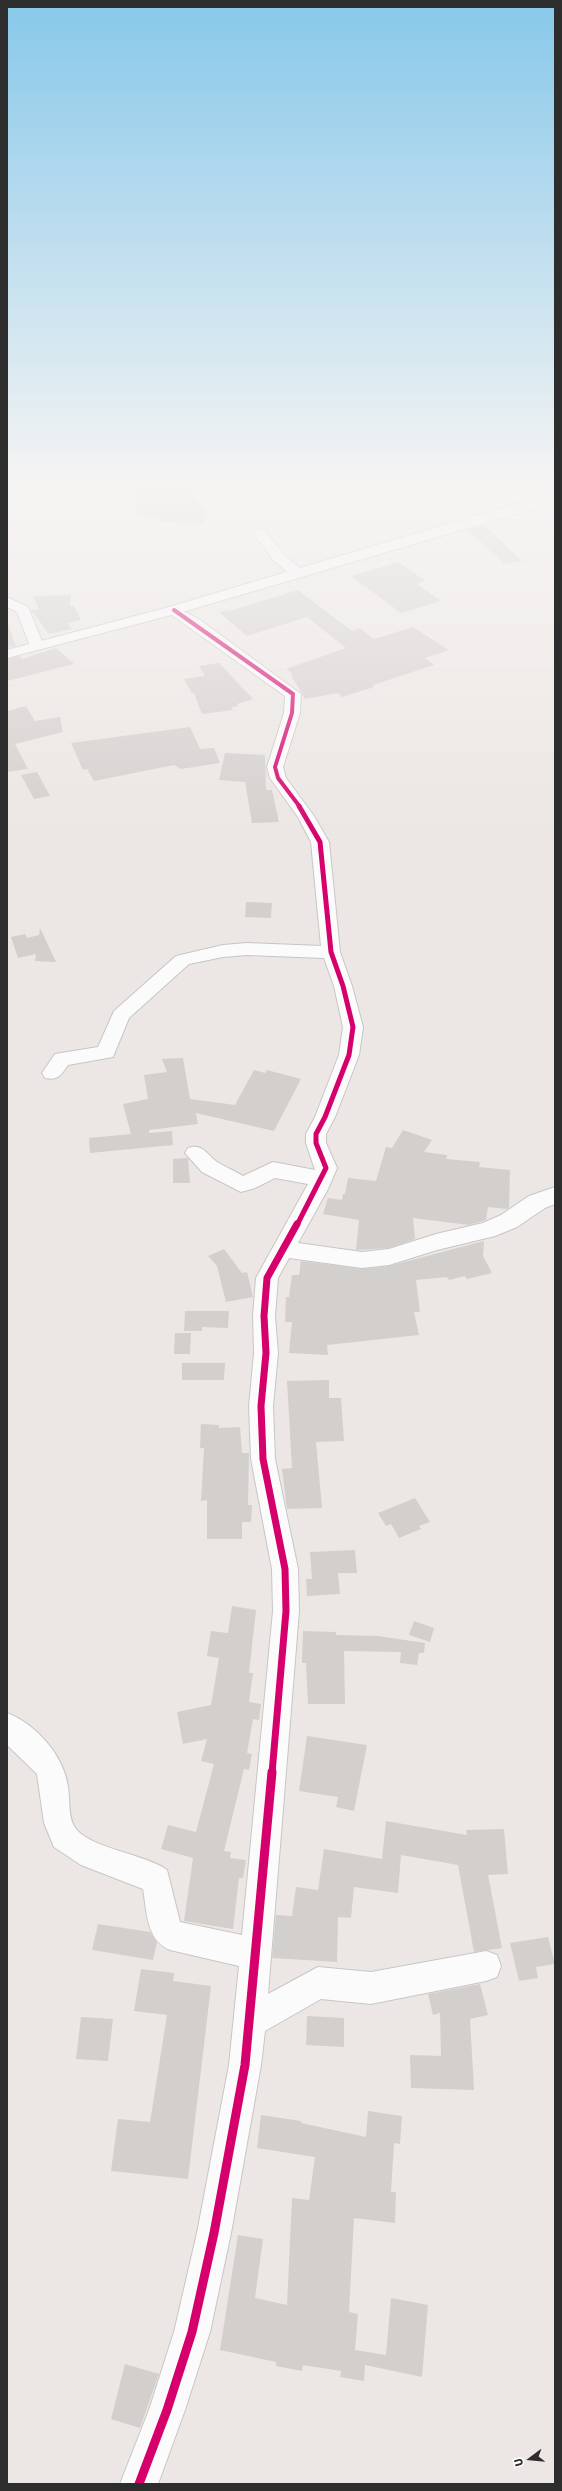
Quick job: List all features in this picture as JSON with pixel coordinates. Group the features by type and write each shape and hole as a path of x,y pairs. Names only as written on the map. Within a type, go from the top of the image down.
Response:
{"street":[{"path":"14,604 23,610 37,646"},
{"path":"7,654 193,604"},
{"path":"138,2484 167,2410 192,2332 217,2219 245,2065 250,2022 286,1611 285,1568 263,1459 261,1406 266,1353 264,1316 267,1278 322,1179 326,1168 316,1143 316,1134 325,1117 353,1042 349,1009 331,952 320,842 306,816 278,778 275,768 292,713 293,694 195,623 174,610"},
{"path":"52,1073 62,1058 106,1052 121,1014 183,960 202,954 239,950 331,952"},
{"path":"195,1153 209,1167 241,1184 247,1184 273,1170 322,1179"},
{"path":"282,1249 362,1260 389,1257 436,1242 487,1230 509,1221 537,1202 555,1195"},
{"path":"7,1726 49,1767 53,1780 60,1830 68,1842 105,1860 152,1877 158,1886 166,1930 170,1934 257,1954"},
{"path":"250,2022 318,1983 371,1988 486,1966"}],"building":[{"path":"37,604 70,604 70,606 74,606 81,620 67,623 72,629 49,634 31,610 39,609"},
{"path":"251,604 317,604 352,631 360,628 374,639 413,627 449,650 425,658 434,665 373,685 374,687 342,697 338,693 305,699 291,675 293,674 286,669 346,648 307,617 247,636 219,612"},
{"path":"389,604 430,604 401,613"},
{"path":"8,624 16,646 7,648 7,625"},
{"path":"56,648 74,664 7,681 7,659 20,656 22,659"},
{"path":"219,663 253,699 237,704 238,706 231,707 233,710 202,714 194,693 192,693 184,679 205,676 199,666"},
{"path":"26,706 35,721 60,717 63,732 15,744 28,769 7,772 7,711"},
{"path":"190,727 200,749 214,748 220,763 181,769 174,765 94,781 87,769 83,770 71,743"},
{"path":"225,753 265,755 266,790 272,790 279,822 252,823 245,782 219,780"},
{"path":"37,772 50,796 34,799 21,775"},
{"path":"246,902 272,903 271,918 245,917"},
{"path":"40,928 56,962 35,961 36,954 18,958 11,937 25,934 27,938 39,935"},
{"path":"183,1058 190,1099 235,1105 254,1070 265,1073 267,1070 301,1079 274,1131 196,1113 198,1124 149,1130 149,1133 172,1131 173,1145 90,1153 89,1138 131,1134 123,1104 148,1099 144,1075 167,1072 162,1059"},
{"path":"403,1130 432,1140 424,1152 447,1155 446,1159 480,1162 479,1167 510,1170 509,1208 488,1207 486,1220 469,1225 413,1218 415,1239 389,1248 356,1250 359,1220 323,1214 328,1198 342,1200 343,1194 345,1194 348,1178 376,1181 386,1147 392,1148"},
{"path":"188,1158 190,1183 173,1183 173,1159"},
{"path":"484,1241 483,1256 492,1273 467,1279 465,1276 449,1280 447,1277 416,1280 420,1312 414,1312 419,1335 327,1345 328,1355 289,1353 292,1322 285,1322 286,1297 289,1297 292,1275 299,1275 301,1261 362,1269 389,1266"},
{"path":"224,1249 242,1273 247,1272 253,1297 226,1302 217,1266 208,1256"},
{"path":"185,1311 229,1311 228,1328 202,1327 202,1331 184,1331"},
{"path":"175,1333 191,1333 190,1354 174,1354"},
{"path":"182,1363 225,1363 224,1380 182,1380"},
{"path":"329,1380 329,1398 341,1398 344,1441 316,1442 322,1508 287,1509 282,1469 292,1468 287,1381"},
{"path":"201,1424 219,1425 219,1428 240,1427 242,1453 249,1453 248,1505 252,1505 251,1522 242,1522 242,1539 207,1539 207,1500 201,1501 204,1448 200,1448"},
{"path":"415,1498 430,1522 419,1526 421,1529 399,1538 391,1524 386,1526 378,1513"},
{"path":"355,1550 357,1573 338,1573 340,1594 307,1596 306,1579 312,1579 310,1552"},
{"path":"232,1606 256,1610 249,1673 253,1673 249,1702 261,1704 259,1720 253,1719 247,1753 252,1754 249,1770 244,1769 224,1851 231,1852 230,1858 246,1860 243,1878 239,1878 233,1929 184,1921 193,1858 161,1849 168,1825 196,1832 214,1764 201,1761 207,1739 183,1744 177,1712 211,1705 219,1658 207,1656 211,1631 228,1633"},
{"path":"414,1621 434,1628 430,1642 409,1635"},
{"path":"303,1631 336,1632 336,1635 378,1636 425,1643 424,1653 419,1653 417,1665 400,1663 401,1652 344,1651 345,1704 308,1704 306,1663 302,1663"},
{"path":"307,1736 367,1745 354,1811 336,1807 338,1797 299,1791"},
{"path":"386,1821 467,1835 466,1830 504,1829 508,1874 488,1875 502,1948 474,1952 458,1865 401,1855 398,1893 354,1887 351,1918 338,1917 337,1962 272,1958 276,1915 292,1916 296,1887 318,1890 324,1849 382,1859"},
{"path":"98,1924 150,1932 157,1942 153,1960 92,1950"},
{"path":"548,1937 555,1964 536,1967 538,1978 519,1981 510,1943"},
{"path":"141,1969 174,1973 173,1981 211,1986 188,2179 111,2171 118,2119 150,2122 167,2015 134,2011"},
{"path":"480,1984 488,2015 470,2019 474,2090 411,2088 410,2055 441,2056 440,2013 433,2015 428,1994"},
{"path":"307,2016 344,2018 344,2047 306,2045"},
{"path":"81,2017 113,2019 108,2061 76,2059"},
{"path":"368,2111 402,2116 400,2144 394,2143 391,2192 396,2192 395,2223 354,2218 349,2312 358,2314 355,2350 386,2355 391,2298 428,2305 422,2377 365,2365 364,2381 340,2377 341,2371 303,2365 302,2371 276,2366 276,2362 220,2350 238,2235 263,2239 255,2298 287,2305 292,2198 309,2200 315,2157 257,2148 261,2115 301,2121 301,2123 366,2137"},
{"path":"125,2364 159,2374 140,2428 111,2419"}],"cycle path":[{"path":"139,2484 167,2410 192,2332 214,2233 245,2065 250,2022 286,1611 285,1569 263,1459 261,1406 266,1353 264,1316 267,1278 317,1189 326,1168 316,1143 316,1134 325,1117 349,1055 353,1027 343,986 331,952 320,842 306,816 278,778 275,767 292,713 293,694 195,623 174,610"}]}
